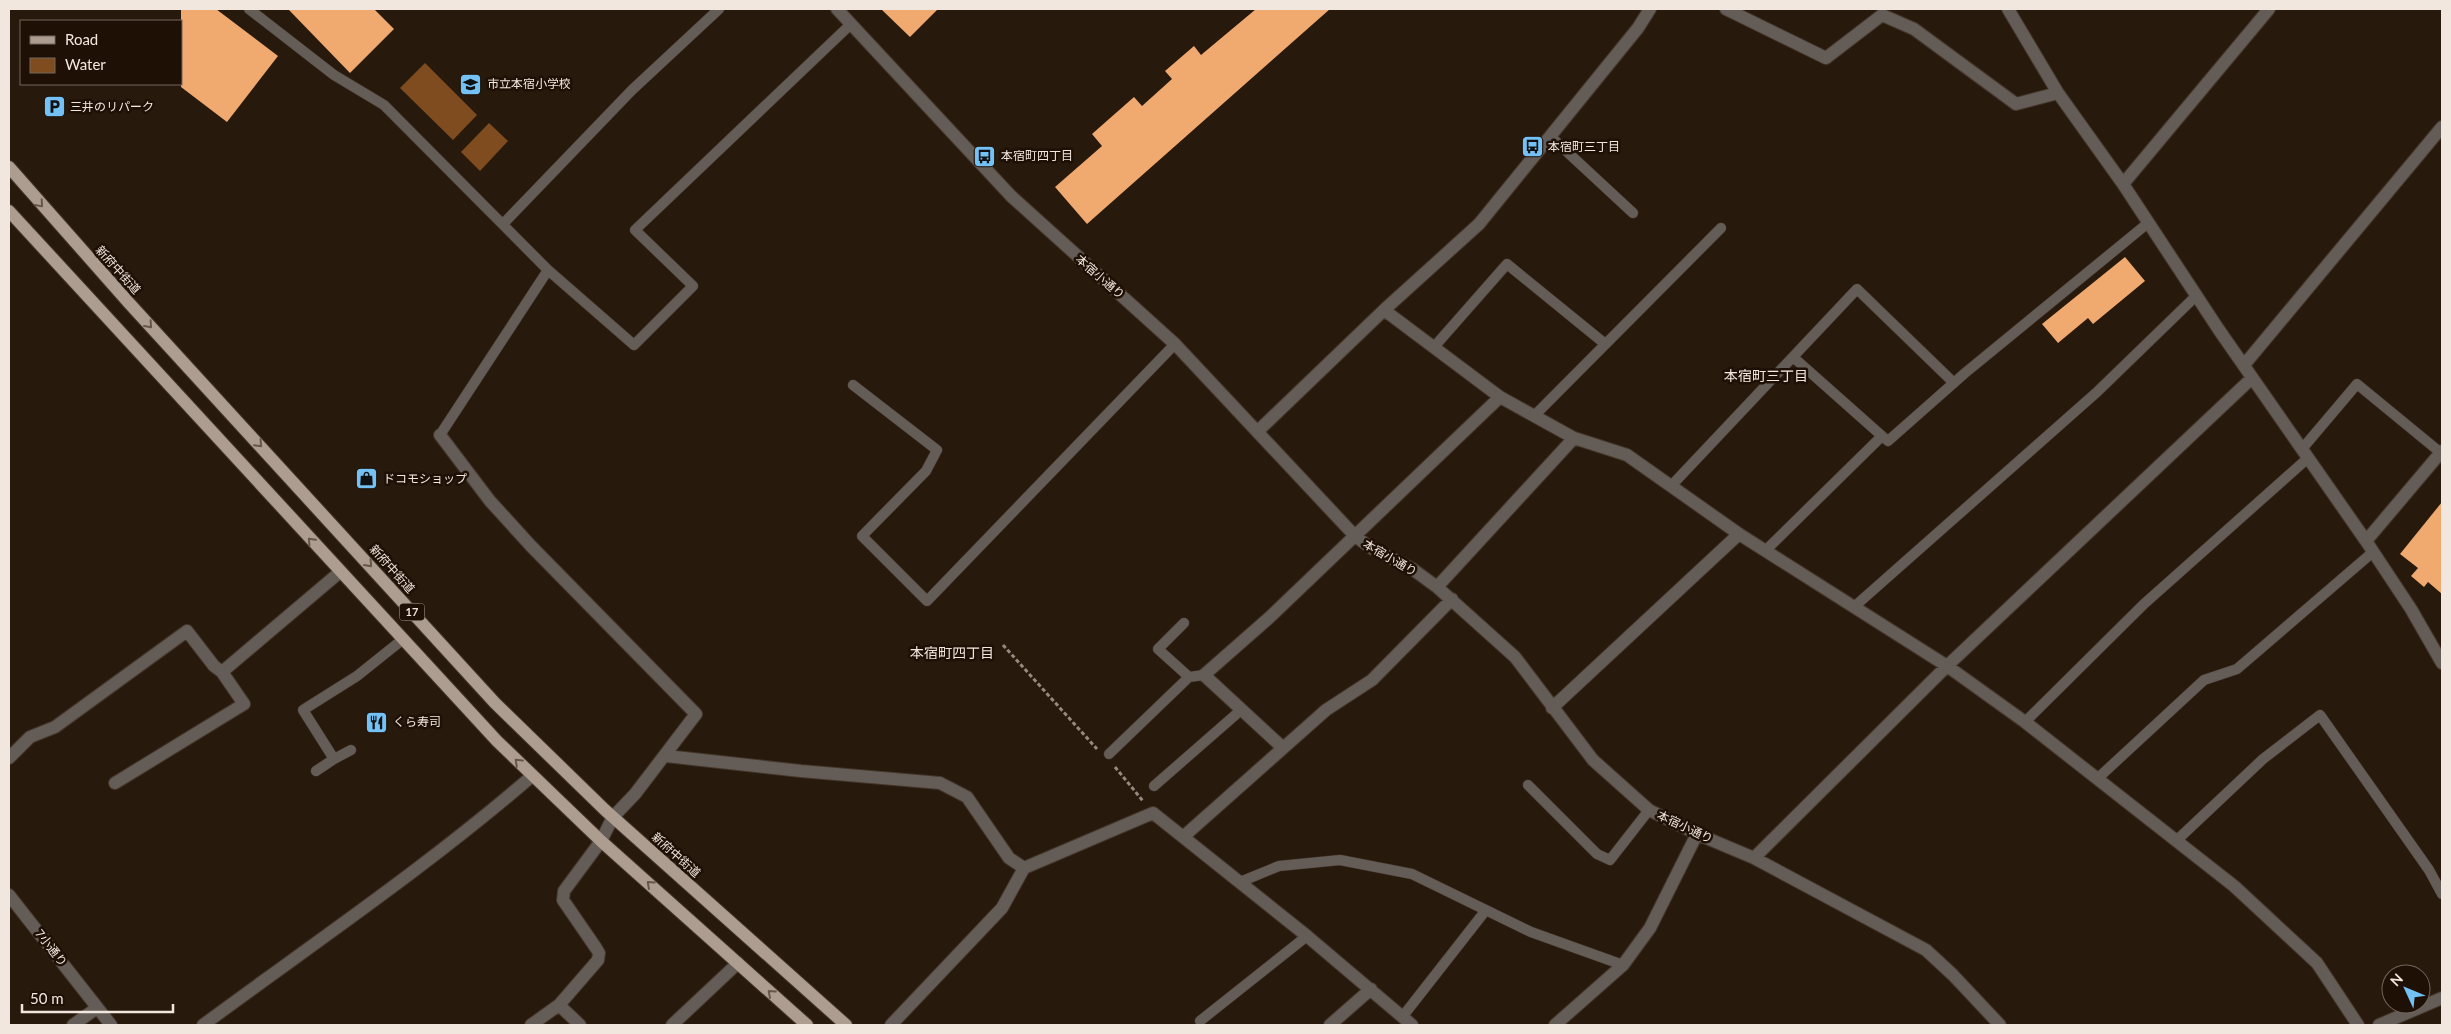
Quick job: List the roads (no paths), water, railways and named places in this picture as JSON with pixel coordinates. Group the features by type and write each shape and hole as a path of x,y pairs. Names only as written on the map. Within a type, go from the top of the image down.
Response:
{"main road":[{"name":"新府中街道","path":"9,167 135,310 495,703 614,817 846,1025"},
{"name":"17","path":"9,210 402,640 532,776 807,1025"}],"street":[{"name":"本宿小通り","path":"838,9 1011,196 1176,344 1258,431 1304,484 1355,536 1372,548 1410,568 1437,587 1515,657 1593,760 1650,810 1697,834 1754,858 1926,950 1953,975 2000,1025"},
{"path":"1258,431 1384,310 1479,224 1638,28 1650,9"},
{"path":"1726,9 1826,58 1882,15 1914,29 2016,104 2058,93"},
{"path":"2008,9 2058,93 2123,184 2196,296 2366,541 2411,609 2442,663"},
{"path":"2123,184 2269,9"},
{"path":"2244,365 2442,127"},
{"path":"1384,310 1500,397 1574,438 1627,455 1739,534 1947,666 2026,722 2234,886 2317,963 2358,1025"},
{"path":"1754,858 1947,666 2252,378"},
{"path":"1282,747 1204,675 1270,617 1500,397"},
{"path":"440,435 490,501 531,546 696,714 666,756 614,817 602,841 564,891 563,900 599,953 598,960 559,1005 531,1025"},
{"path":"1437,587 1574,438"},
{"path":"2366,541 2442,452"},
{"path":"1552,708 1739,534"},
{"path":"222,672 340,572"},
{"path":"1183,837 1282,747 1326,710 1372,680 1452,599"},
{"path":"9,758 30,737 55,727 186,631 214,666 222,672 244,704 115,784"},
{"path":"666,756 801,771 940,783 967,797 1009,858 1024,868"},
{"path":"203,1025 419,868 482,820 532,776"},
{"path":"890,1025 1002,908 1024,868 1153,812 1307,936 1408,1021"},
{"path":"1555,1025 1623,965 1650,928 1697,834"},
{"name":"7小通り","path":"9,895 111,1025"},
{"path":"672,1025 738,964"},
{"path":"1330,1025 1371,989"},
{"path":"2379,1025 2442,998"},
{"path":"559,1005 580,1025"},
{"path":"73,1025 97,1008"}],"lane":[{"path":"249,9 334,75 384,104 548,270 634,345 693,286 635,230 851,24"},
{"path":"503,224 632,90 720,9"},
{"path":"1550,136 1633,213"},
{"path":"1793,357 1888,441 1954,383 2148,223"},
{"path":"1534,416 1604,343 1721,228"},
{"path":"1434,347 1507,264 1604,343"},
{"path":"440,435 548,270"},
{"path":"1672,485 1857,289 1954,383"},
{"path":"1855,606 2097,392 2196,296"},
{"path":"853,385 937,450 926,471 862,536 927,601 1176,344"},
{"path":"2026,722 2144,604 2305,453 2357,384 2442,452"},
{"path":"1766,550 1882,436"},
{"path":"2097,778 2204,680 2237,669 2373,552"},
{"path":"1184,623 1158,648 1189,677"},
{"path":"334,759 302,710 357,676 402,640"},
{"path":"1108,758 1189,677 1204,675"},
{"path":"1154,786 1241,710"},
{"path":"2176,841 2263,759 2320,714 2430,870 2442,894"},
{"path":"316,771 351,750"},
{"path":"1528,785 1597,854 1610,860 1650,810"},
{"path":"1240,882 1279,866 1340,860 1412,874 1531,932 1623,965"},
{"path":"1408,1021 1486,910"},
{"path":"1200,1021 1307,936"}],"water":[{"path":"425,63 477,115 453,140 400,88"},
{"path":"489,123 508,141 480,171 461,152"}],"place":[{"name":"市立本宿小学校","path":"471,84"},
{"name":"三井のリパーク","path":"54,107"},
{"name":"本宿町三丁目","path":"1532,147"},
{"name":"本宿町四丁目","path":"985,156"},
{"name":"ドコモショップ","path":"367,479"},
{"name":"くら寿司","path":"377,722"}],"district":[{"name":"本宿町三丁目","path":"1766,376"},
{"name":"本宿町四丁目","path":"952,653"}]}
